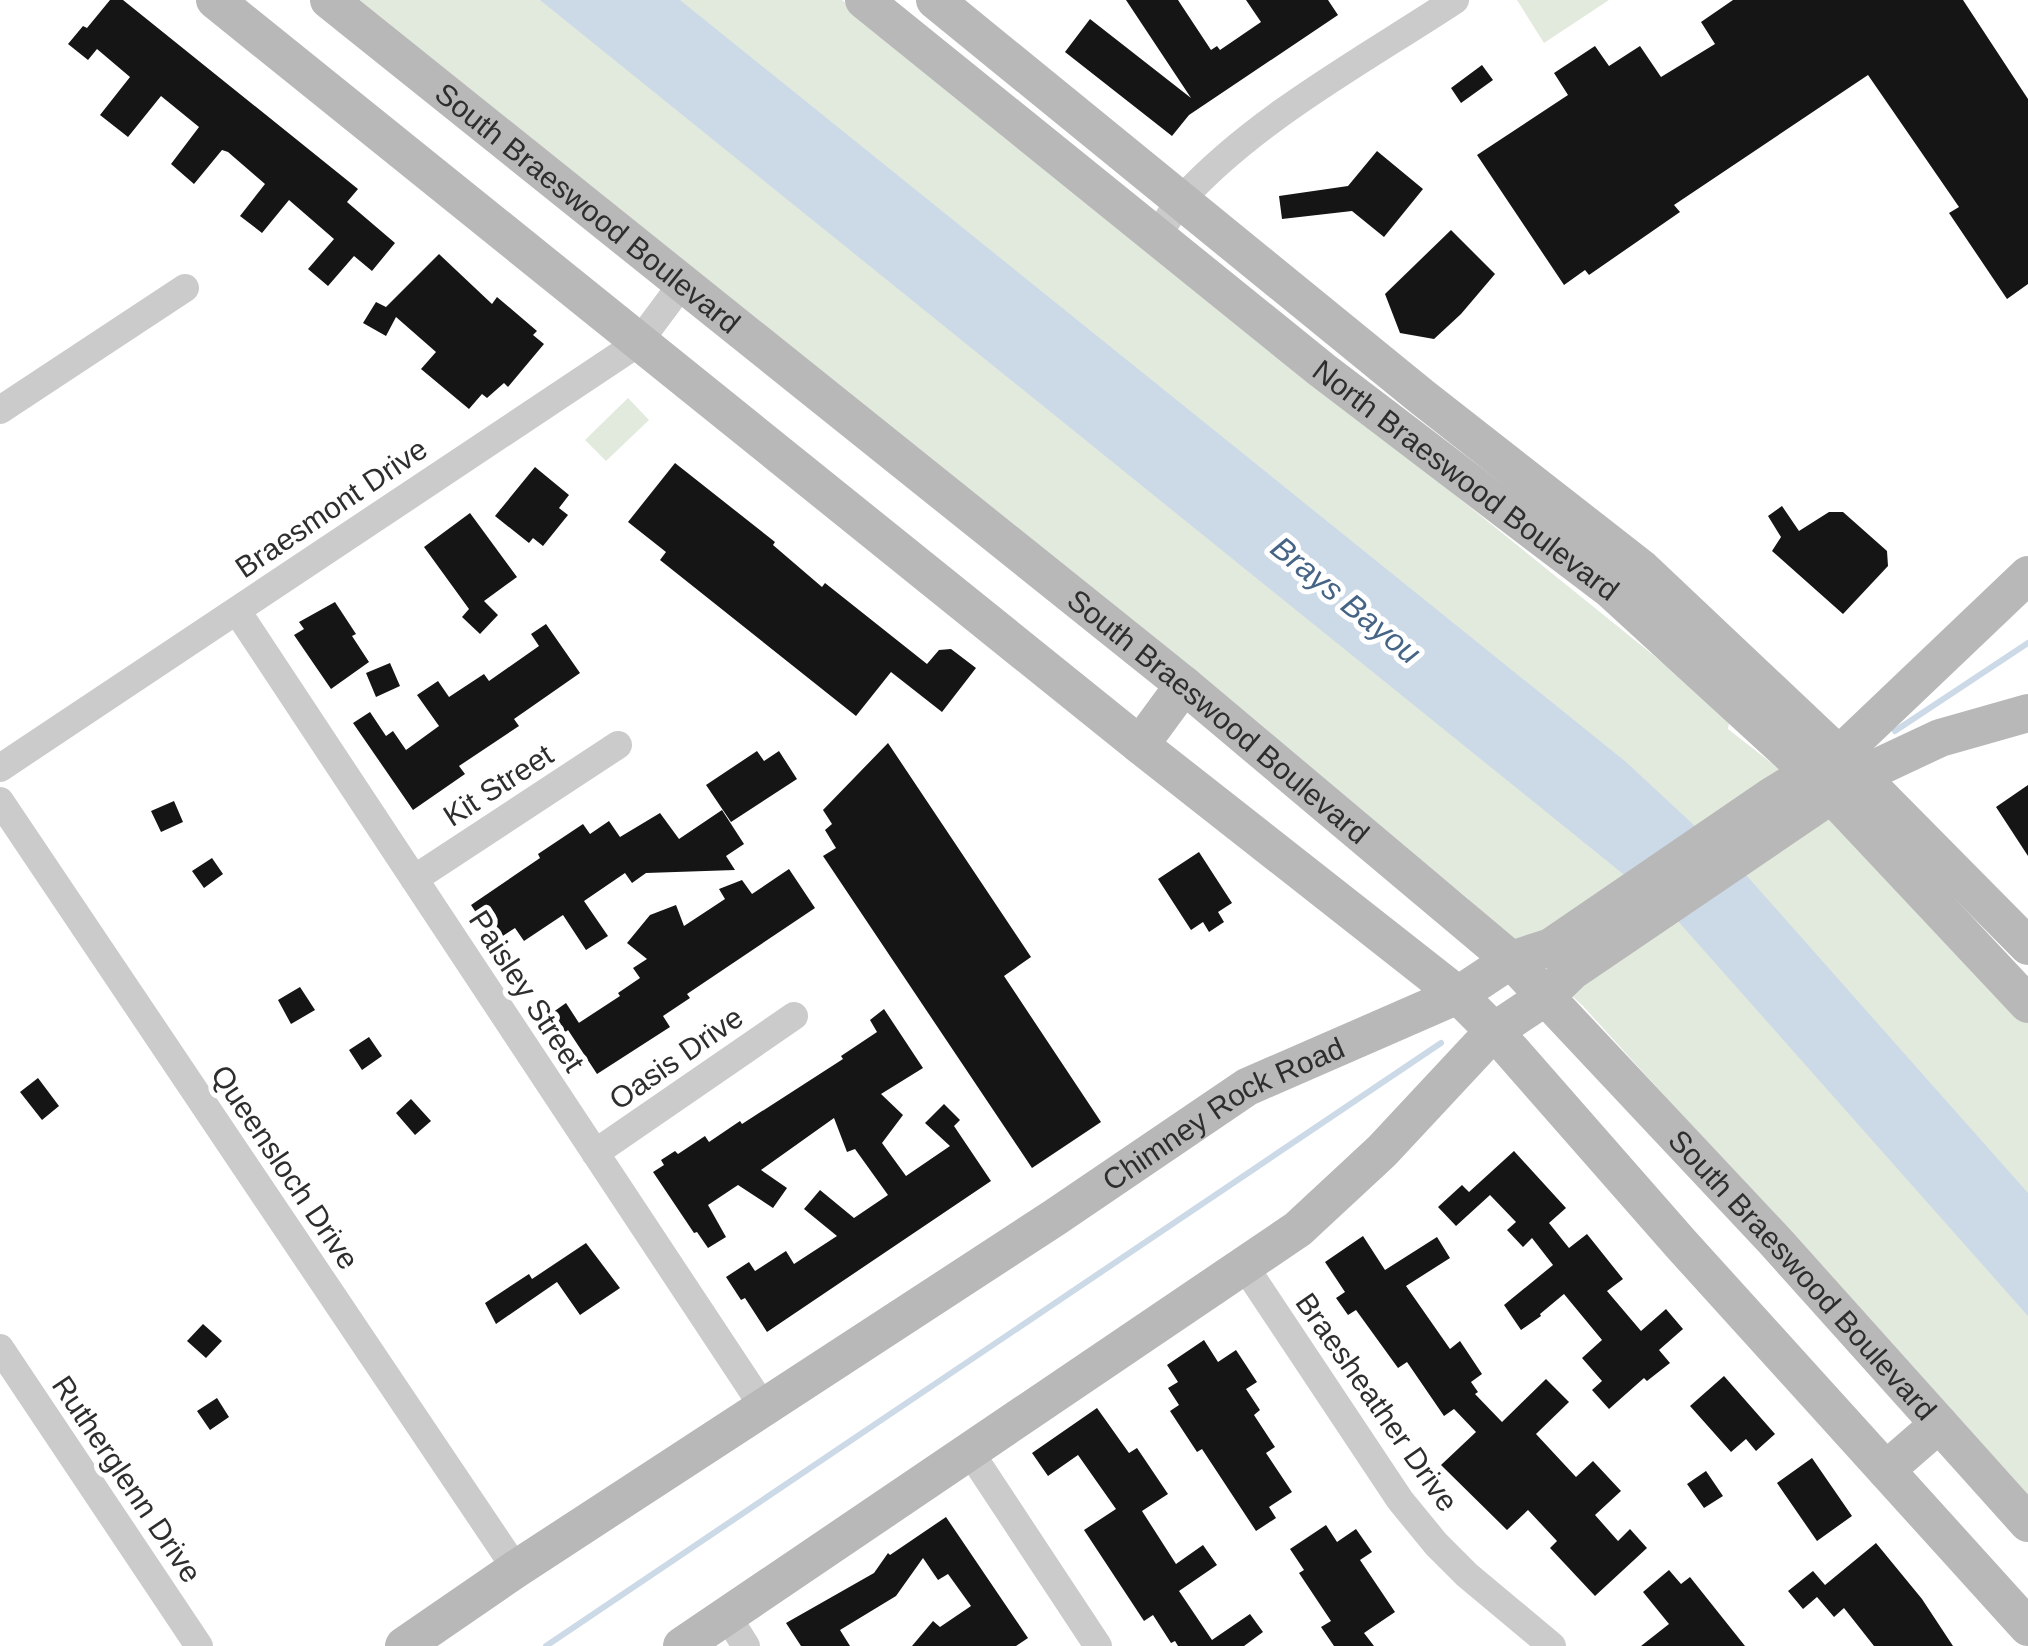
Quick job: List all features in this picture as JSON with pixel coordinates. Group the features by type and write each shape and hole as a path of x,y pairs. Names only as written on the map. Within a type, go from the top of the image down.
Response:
{"main road":[{"path":"215,0 1140,745 1458,994 2028,1628"},
{"name":"South Braeswood Boulevard","path":"330,0 1184,685 1511,960 1774,1240 2028,1522"},
{"name":"North Braeswood Boulevard","path":"864,0 1322,370 1611,590 1836,775 2028,946"},
{"name":"North Braeswood Boulevard","path":"935,0 1642,569 1836,775 2028,1004"},
{"path":"963,80 990,45"},
{"name":"Chimney Rock Road","path":"1836,775 2028,576"},
{"path":"1140,745 1184,685"},
{"name":"Chimney Rock Road","path":"1494,1031 1544,998 1561,959 1836,775 1940,738 2028,713"},
{"name":"Chimney Rock Road","path":"404,1646 516,1568 1054,1218 1247,1087 1458,994 1511,960 1561,959"},
{"path":"682,1646 736,1631 970,1452 1298,1229 1382,1151 1494,1031"},
{"path":"1886,1470 1940,1424"}],"street":[{"path":"1157,238 1180,201 1232,152 1454,0"},
{"name":"Braesmont Drive","path":"0,768 638,343 682,284"},
{"path":"0,410 184,288"},
{"name":"Paisley Street","path":"236,611 764,1408"},
{"name":"Kit Street","path":"414,879 618,744"},
{"name":"Queensloch Drive","path":"0,801 516,1568"},
{"name":"Oasis Drive","path":"595,1153 794,1016"},
{"name":"Braesheather Drive","path":"1245,1267 1400,1500 1436,1544 1478,1585 1552,1646"},
{"name":"Rutherglenn Drive","path":"0,1348 199,1646"},
{"path":"970,1452 1098,1646"}],"shaded area":[{"path":"353,0 842,0 1730,717 1728,729 1783,772 2028,1020 2028,1497 1583,1006 1466,897"},
{"path":"1517,0 1609,0 1544,43"},
{"path":"628,398 649,420 606,461 585,440"}],"water":[{"name":"Brays Bayou","path":"540,0 680,0 1626,762 1738,866 2028,1193 2028,1316 1669,911"}],"building":[{"path":"110,0 123,0 358,189 347,202 395,243 372,271 354,256 328,286 308,269 334,239 289,200 262,233 240,216 265,184 228,152 222,150 194,184 171,164 199,127 161,96 128,137 100,115 130,77 97,49 88,60 68,44"},
{"path":"1126,0 1178,0 1211,50 1217,46 1220,50 1261,22 1246,0 1328,0 1338,15 1189,115 1172,136 1065,52 1090,19 1191,98"},
{"path":"1733,0 1963,0 2028,99 2028,284 2007,299 1949,213 1959,207 1868,75 1674,205 1680,212 1589,275 1585,270 1564,285 1477,155 1568,95 1554,73 1595,46 1609,66 1640,46 1661,77 1715,44 1701,22"},
{"path":"1482,65 1493,80 1461,103 1451,88"},
{"path":"1377,151 1423,189 1384,237 1352,211 1282,219 1279,196 1348,186"},
{"path":"1451,230 1495,274 1434,339 1400,333 1385,294"},
{"path":"439,254 492,304 497,297 537,331 533,335 544,344 508,387 504,383 487,398 482,394 469,409 421,369 436,352 396,317 386,336 363,323 376,302 386,307"},
{"path":"675,463 775,542 773,545 822,587 825,583 927,664 939,650 951,649 976,668 942,712 891,672 856,716 660,560 666,552 628,522"},
{"path":"535,467 569,495 559,508 568,515 543,546 533,538 529,543 495,516"},
{"path":"1782,506 1799,531 1829,512 1843,512 1887,551 1888,566 1843,614 1772,551 1781,537 1768,516"},
{"path":"470,513 517,577 484,601 498,615 480,634 462,617 469,609 424,547"},
{"path":"335,602 369,662 331,689 294,635 304,629 299,622"},
{"path":"546,624 580,673 514,719 519,726 459,766 465,774 413,810 353,723 370,712 386,736 393,731 406,750 439,726 417,695 438,681 449,697 484,674 489,681 539,646 531,634"},
{"path":"390,663 400,686 376,697 366,673"},
{"path":"888,743 1031,957 1004,976 1101,1122 1032,1168 823,856 836,848 825,830 832,824 823,810"},
{"path":"757,751 764,761 779,751 797,779 731,822 706,785"},
{"path":"2028,785 2028,856 1996,807"},
{"path":"174,801 183,822 161,832 151,811"},
{"path":"722,810 744,844 726,856 735,870 646,873 632,883 625,873 584,901 608,936 586,950 563,915 524,941 515,928 495,941 471,905 583,824 590,834 609,821 620,837 660,813 679,839"},
{"path":"1199,852 1232,903 1218,912 1224,922 1209,932 1203,922 1191,930 1158,879"},
{"path":"212,858 223,874 204,888 192,871"},
{"path":"789,869 815,908 687,994 690,998 663,1016 670,1027 597,1074 568,1030 640,978 633,968 647,959 627,943 650,915 676,905 684,926 725,899 719,889 742,880 752,894"},
{"path":"300,987 315,1010 291,1024 278,1000"},
{"path":"566,1003 579,1023 562,1034 549,1015"},
{"path":"884,1009 923,1068 881,1094 903,1115 882,1143 906,1176 950,1146 925,1123 944,1104 960,1120 954,1126 991,1181 767,1332 726,1277 749,1262 755,1271 786,1251 794,1264 837,1236 804,1209 820,1190 854,1218 888,1195 855,1149 847,1152 834,1118 761,1170 787,1188 773,1208 738,1185 708,1205 726,1237 708,1248 653,1172 664,1165 661,1160 675,1151 678,1154 705,1136 709,1142 740,1121 742,1124 843,1059 841,1056 877,1032 870,1020"},
{"path":"369,1037 382,1056 362,1070 349,1050"},
{"path":"38,1078 59,1106 42,1120 20,1092"},
{"path":"411,1099 431,1121 415,1135 396,1113"},
{"path":"1514,1151 1566,1208 1549,1223 1569,1248 1587,1234 1623,1279 1607,1291 1641,1331 1666,1309 1683,1329 1659,1350 1670,1363 1647,1381 1644,1378 1609,1409 1592,1390 1602,1381 1582,1358 1602,1340 1564,1294 1521,1330 1504,1305 1553,1265 1532,1238 1523,1247 1507,1230 1516,1222 1490,1195 1456,1226 1438,1207 1462,1185 1469,1192"},
{"path":"1363,1236 1385,1270 1437,1237 1450,1258 1406,1286 1450,1349 1460,1341 1482,1374 1471,1382 1478,1392 1475,1394 1502,1422 1546,1379 1569,1402 1536,1434 1576,1477 1593,1461 1621,1491 1595,1515 1618,1541 1630,1529 1647,1548 1595,1596 1550,1548 1557,1541 1528,1510 1507,1530 1441,1465 1476,1432 1454,1409 1444,1416 1407,1362 1398,1368 1356,1310 1348,1315 1336,1298 1345,1292 1325,1262"},
{"path":"586,1243 620,1288 580,1315 557,1282 496,1324 485,1303 529,1274 532,1279"},
{"path":"203,1324 222,1341 206,1358 187,1341"},
{"path":"1204,1340 1218,1362 1236,1350 1257,1382 1246,1389 1260,1410 1254,1415 1275,1447 1266,1453 1292,1492 1269,1507 1276,1518 1256,1531 1202,1449 1197,1452 1170,1411 1179,1405 1168,1388 1178,1382 1167,1365"},
{"path":"1724,1376 1775,1434 1756,1451 1746,1439 1731,1452 1690,1406"},
{"path":"217,1398 229,1417 210,1430 197,1411"},
{"path":"1097,1408 1129,1453 1137,1448 1168,1494 1142,1511 1176,1564 1203,1545 1217,1565 1179,1591 1212,1640 1250,1614 1263,1632 1244,1646 1178,1646 1175,1641 1171,1643 1153,1615 1144,1621 1084,1530 1116,1509 1078,1455 1048,1476 1032,1453"},
{"path":"1812,1458 1852,1516 1817,1541 1777,1483"},
{"path":"1706,1471 1723,1496 1704,1508 1687,1484"},
{"path":"946,1517 1028,1638 1016,1646 912,1646 933,1621 940,1627 971,1606 948,1574 938,1580 923,1558 896,1596 840,1630 850,1646 801,1646 786,1623 874,1573 888,1553"},
{"path":"1326,1525 1337,1542 1356,1529 1372,1552 1360,1560 1395,1612 1364,1633 1374,1646 1334,1646 1321,1627 1331,1621 1299,1573 1304,1570 1290,1549"},
{"path":"1876,1543 1922,1599 1953,1646 1874,1646 1844,1608 1834,1617 1817,1597 1803,1609 1788,1591 1813,1571 1825,1585"},
{"path":"1669,1570 1681,1584 1690,1577 1745,1646 1641,1646 1669,1624 1643,1592"}],"waterway":[{"path":"1895,731 2028,643"},
{"path":"546,1646 1441,1043"}]}
